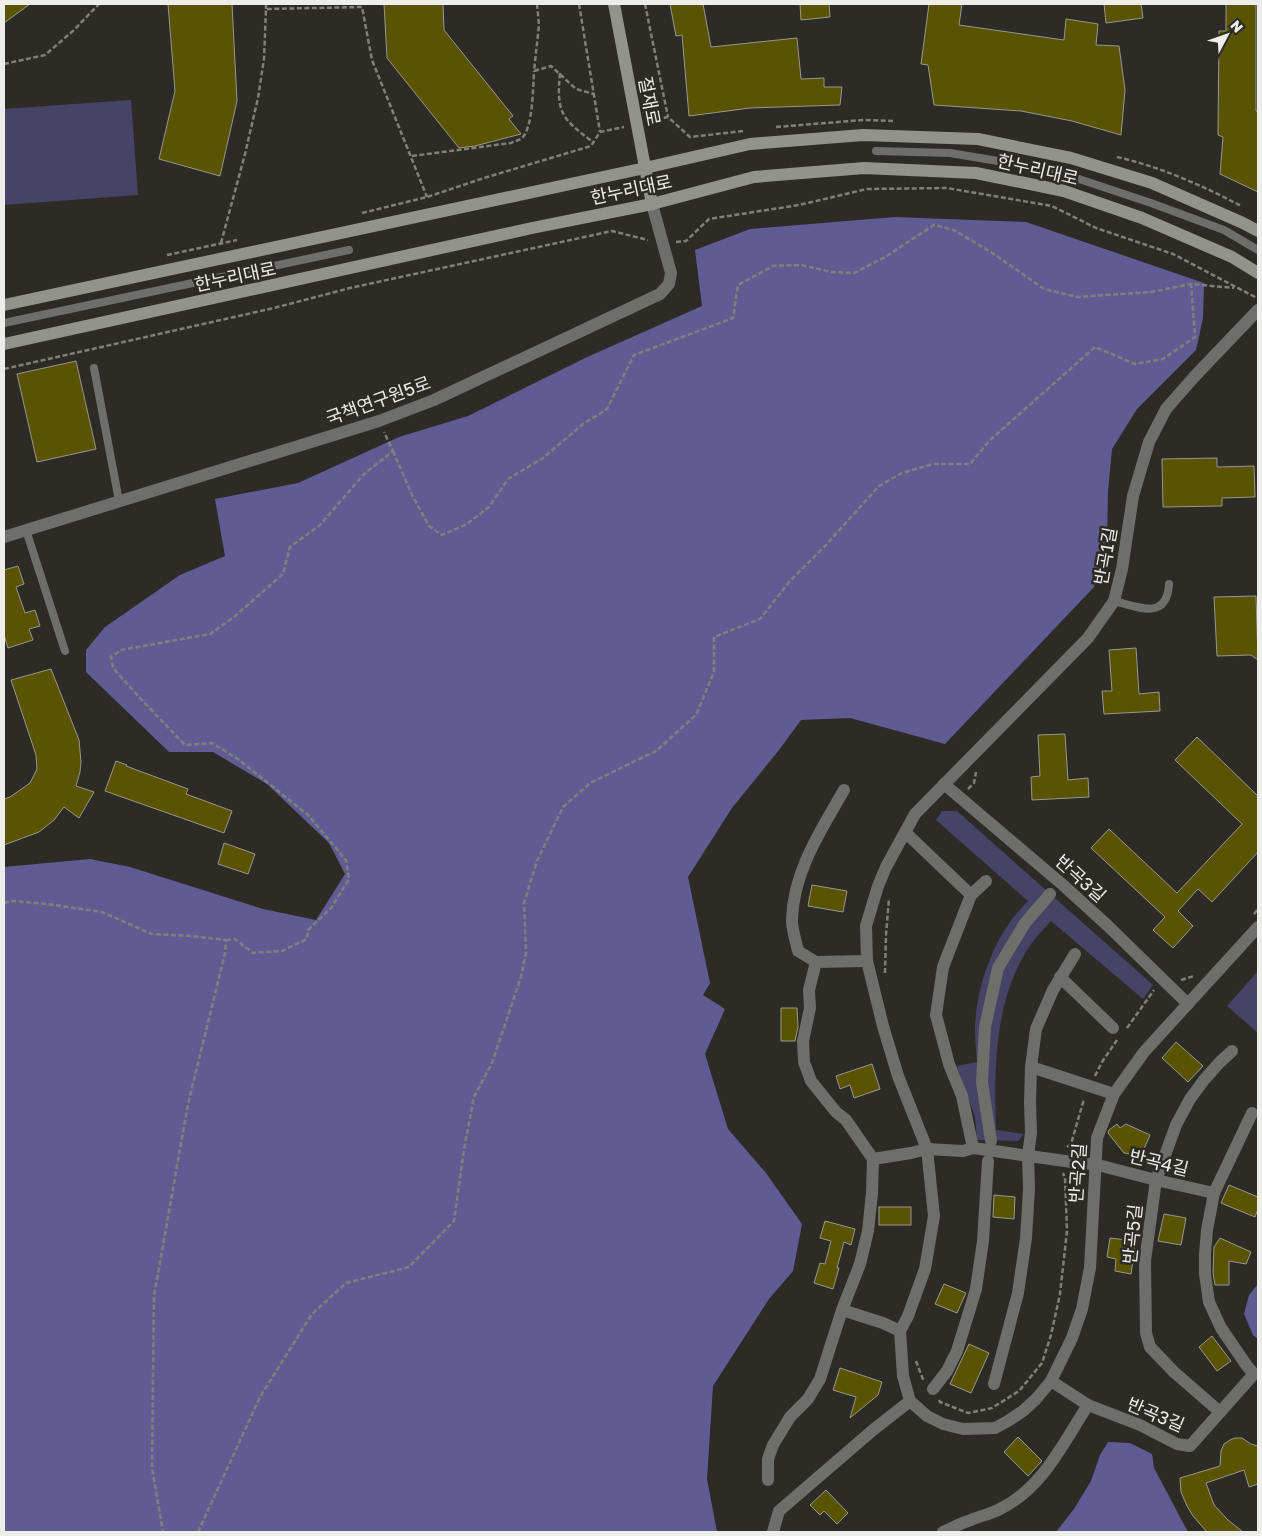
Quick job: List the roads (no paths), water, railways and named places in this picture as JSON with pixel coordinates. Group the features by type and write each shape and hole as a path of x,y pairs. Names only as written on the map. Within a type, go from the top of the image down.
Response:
{"street":[{"name":"절재로","path":"614,4 652,204"},
{"name":"한누리대로","path":"4,305 750,144 863,135 978,139 1071,158 1152,183 1243,223 1258,232"},
{"name":"한누리대로","path":"4,344 532,228 652,204 754,178 864,168 976,173 1064,191 1133,215 1232,257 1258,273"},
{"name":"국책연구원5로","path":"4,537 379,421 434,400 660,294 669,284 671,273 652,204"},
{"name":"반곡1길","path":"900,1331 908,1316 925,1269 934,1216 927,1149 898,1076 867,961 866,926 878,886 886,867 915,814 1088,638 1114,601 1122,569 1133,496 1149,442 1166,410 1194,377 1258,310"},
{"name":"반곡3길","path":"944,784 1108,925 1188,1004"},
{"path":"844,790 818,833 800,876 792,923 798,951 816,962 867,961"},
{"path":"906,833 971,895"},
{"path":"973,1148 962,1096 949,1064 936,1015 944,967 971,895 986,882"},
{"path":"990,1141 982,1082 985,1027 998,968 1025,923 1050,894"},
{"name":"반곡2길","path":"910,1401 927,1416 943,1424 963,1429 995,1428 1023,1411 1051,1381 1072,1338 1085,1290 1091,1248 1094,1164 1097,1138 1114,1094 1137,1061 1258,927"},
{"path":"994,1384 1018,1293 1026,1238 1029,1189 1028,1155 1031,1067 1036,1029 1053,990 1075,954"},
{"path":"768,1480 768,1459 773,1445 790,1417 808,1398 820,1379 842,1310 860,1264 868,1231 872,1193 873,1159 846,1120 836,1112 811,1081 804,1062 803,1041 810,1008 809,990 816,962"},
{"path":"1060,977 1113,1028"},
{"name":"반곡5길","path":"1220,1412 1150,1347 1146,1333 1145,1261 1156,1180 1176,1125 1190,1099 1219,1063 1232,1052"},
{"path":"1031,1067 1114,1094"},
{"name":"반곡3길","path":"1051,1381 1088,1405 1140,1425 1177,1444 1190,1446 1256,1375 1220,1328 1210,1302 1204,1274 1214,1193 1252,1112"},
{"name":"반곡4길","path":"873,1159 927,1149 963,1152 973,1148 1094,1164 1214,1193"},
{"path":"933,1389 947,1371 957,1351 976,1289 983,1241 988,1161"},
{"path":"773,1532 779,1511 852,1447 910,1401 903,1376 900,1331 883,1323 842,1310"},
{"path":"943,1532 971,1519 1000,1510 1023,1494 1035,1483 1061,1449 1088,1405"}],"lane":[{"path":"876,151 950,153 1052,170 1224,230 1258,250"},
{"path":"4,323 349,250"},
{"path":"94,368 119,501"},
{"path":"26,530 65,651"},
{"path":"1114,601 1143,609 1152,609 1160,606 1166,600 1169,584"}]}
